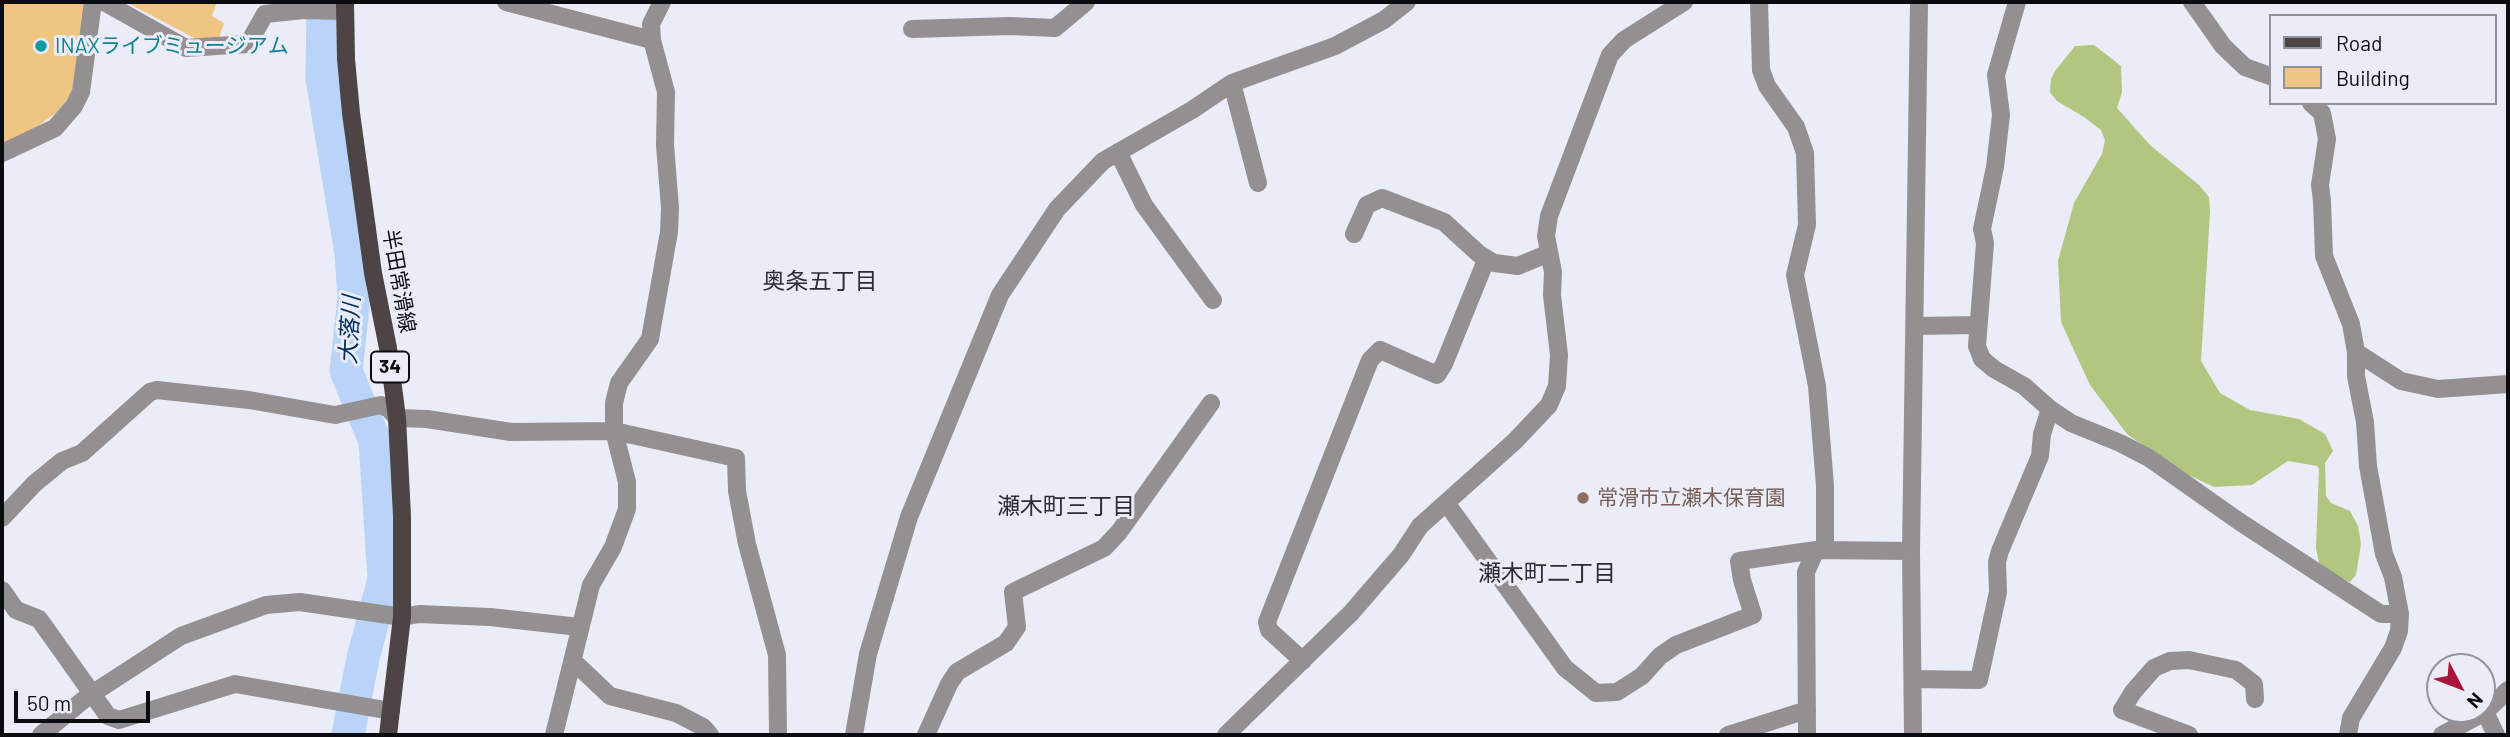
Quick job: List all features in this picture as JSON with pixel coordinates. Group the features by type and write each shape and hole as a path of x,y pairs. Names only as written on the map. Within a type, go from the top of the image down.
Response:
{"main road":[{"name":"半田常滑線","path":"340,8 351,113 373,272 388,348 397,418 402,516 402,617 388,735"}],"street":[{"path":"2,153 55,128 74,106 81,92 93,2"},
{"path":"104,2 186,48 248,44 265,14 340,8"},
{"path":"506,2 652,40"},
{"path":"554,735 590,585 613,547 627,509 627,482 614,431 614,403 620,383 643,350 653,327 669,232 670,208 665,145 666,92 652,40 651,24 662,2"},
{"path":"912,29 1010,26 1055,29 1086,2"},
{"path":"855,735 868,654 909,517 1000,295 1057,209 1103,160 1192,110 1231,83 1335,46 1384,20 1407,2"},
{"path":"1226,735 1351,613 1393,565 1420,526 1541,415 1553,396 1559,373 1559,355 1546,236 1549,216 1610,55 1624,40 1684,2"},
{"path":"1759,2 1760,70 1767,86 1796,127 1805,153 1807,225 1795,275 1817,386 1825,486 1821,550 1806,572 1807,735"},
{"path":"1913,735 1911,551 1919,2"},
{"path":"2017,2 1996,75 2001,115 1995,167 1982,229 1985,243 1977,346 1982,359 2024,386 2071,423 2149,458 2240,522 2381,614 2400,614"},
{"path":"2192,2 2223,46 2245,66 2268,75"},
{"path":"1231,83 1258,183"},
{"path":"2313,105 2322,113 2328,139 2320,185 2324,256 2343,301 2356,352 2356,376 2365,422 2368,466 2384,554 2393,578 2400,614 2399,631 2393,648 2351,718 2348,735"},
{"path":"1118,152 1144,205 1213,300"},
{"path":"1354,234 1367,205 1382,198 1444,222 1486,260 1518,266 1549,253"},
{"path":"1303,661 1269,630 1267,622 1370,360 1380,350 1437,375 1444,364 1486,260"},
{"path":"1915,326 1978,325"},
{"path":"2356,352 2401,380 2413,383 2438,388 2508,384"},
{"path":"2,518 34,484 62,461 82,453 150,392 157,390 249,400 335,415 382,405 397,418 427,419 510,432 614,431 736,458 737,491 747,544 777,655 778,735"},
{"path":"926,735 957,672 1006,643 1017,627 1013,592 1104,548 1119,532 1211,403"},
{"path":"1913,679 1979,680 1998,592 1997,562 2040,456 2042,434 2050,409"},
{"path":"1447,504 1565,668 1596,693 1617,692 1642,676 1660,656 1676,645 1753,615 1742,580 1740,561 1821,550 1911,551"},
{"path":"2,590 16,610 39,619 108,716 119,720 235,684 391,711"},
{"path":"41,735 92,693 181,636 266,605 300,602 402,617 419,614 478,617 579,627"},
{"path":"2189,735 2122,710 2133,692 2154,668 2170,661 2189,660 2236,670 2254,684 2255,699"},
{"path":"573,662 610,696 676,713 703,727 710,735"},
{"path":"1728,735 1807,710"},
{"path":"2442,735 2464,723"}],"green space":[{"path":"2094,45 2121,66 2122,92 2117,108 2150,145 2199,185 2209,197 2201,361 2220,393 2250,410 2299,419 2325,434 2333,451 2325,463 2326,496 2331,503 2350,511 2358,526 2361,544 2356,575 2350,582 2320,568 2316,548 2317,466 2288,461 2252,485 2214,487 2178,470 2127,434 2090,385 2061,322 2058,261 2074,203 2102,154 2105,140 2101,130 2057,101 2050,92 2055,71 2075,46"}],"building":[{"name":"INAXライブミュージアム","path":"2,2 86,2 75,90 56,113 28,133 2,144"},
{"name":"INAXライブミュージアム","path":"126,2 217,2 212,16 224,23 219,38 196,39"}],"waterway":[{"name":"大落川","path":"323,2 322,78 351,253 354,298 346,371 375,441 384,579 363,658 348,735"}],"place":[{"name":"INAXライブミュージアム","path":"41,46"},
{"name":"常滑市立瀬木保育園","path":"1583,498"}],"district":[{"name":"奥条五丁目","path":"820,281"},
{"name":"瀬木町三丁目","path":"1066,506"},
{"name":"瀬木町二丁目","path":"1547,573"}]}
